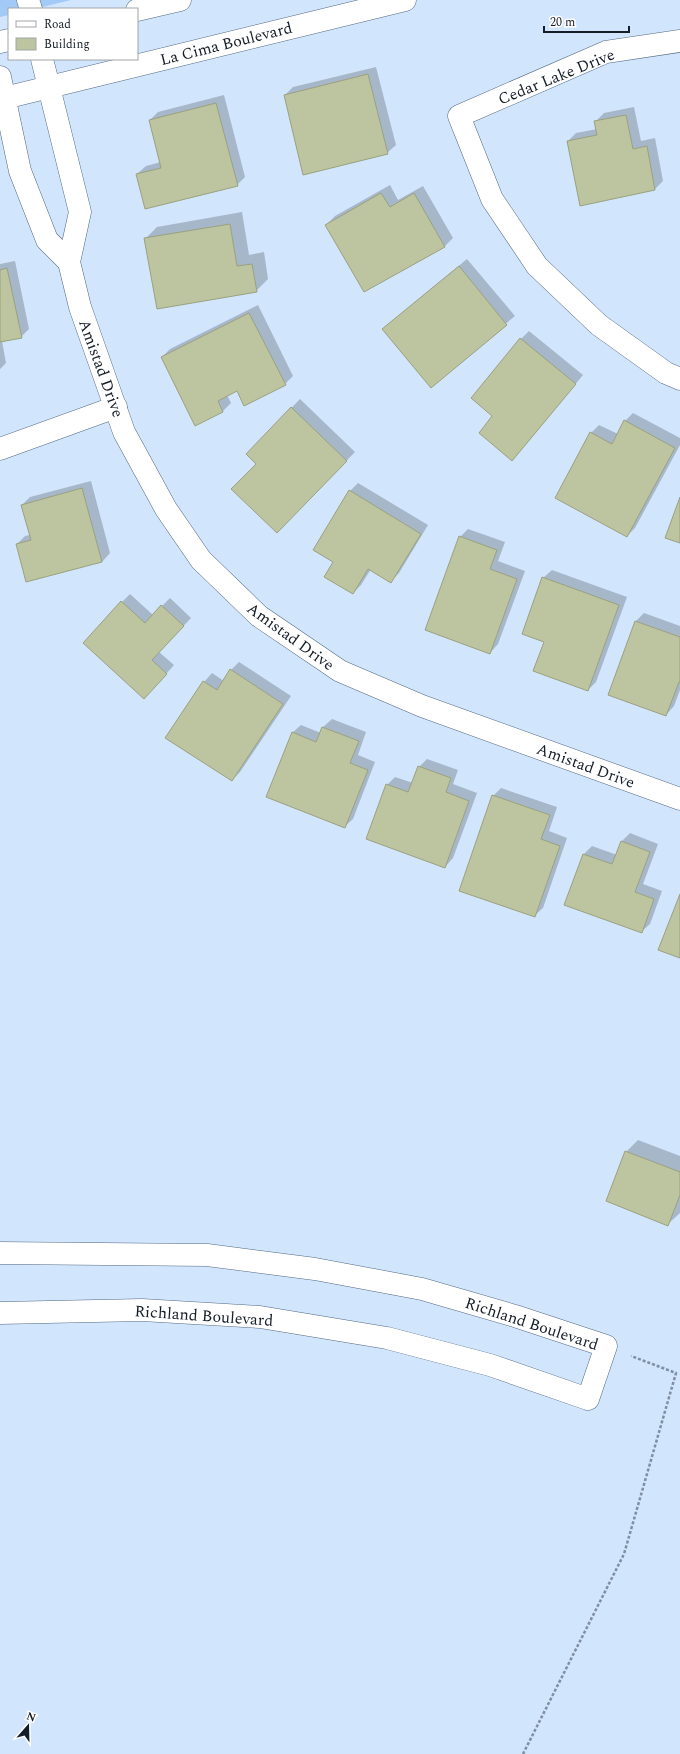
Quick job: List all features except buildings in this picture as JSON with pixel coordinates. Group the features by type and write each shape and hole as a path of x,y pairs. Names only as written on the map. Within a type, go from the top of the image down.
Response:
{"street":[{"path":"138,10 180,0"},
{"name":"La Cima Boulevard","path":"1,91 49,87 405,0"},
{"name":"Cedar Lake Drive","path":"680,41 606,52 459,116 492,199 537,266 600,325 666,373 680,379"},
{"name":"Amistad Drive","path":"42,60 80,212 69,262 80,307 124,432 166,510 201,560 259,616 340,671 422,706 680,799"},
{"path":"1,91 20,171 47,240 69,262"},
{"path":"0,450 116,407"},
{"name":"Richland Boulevard","path":"0,1253 207,1255 315,1269 422,1289 516,1316 606,1346 588,1399 490,1365 387,1338 260,1317 142,1310 0,1313"}],"path":[{"path":"523,1754 624,1554 676,1373 606,1346"}],"shaded area":[{"path":"0,0 71,0 38,8 8,8 8,15 0,17"}]}
